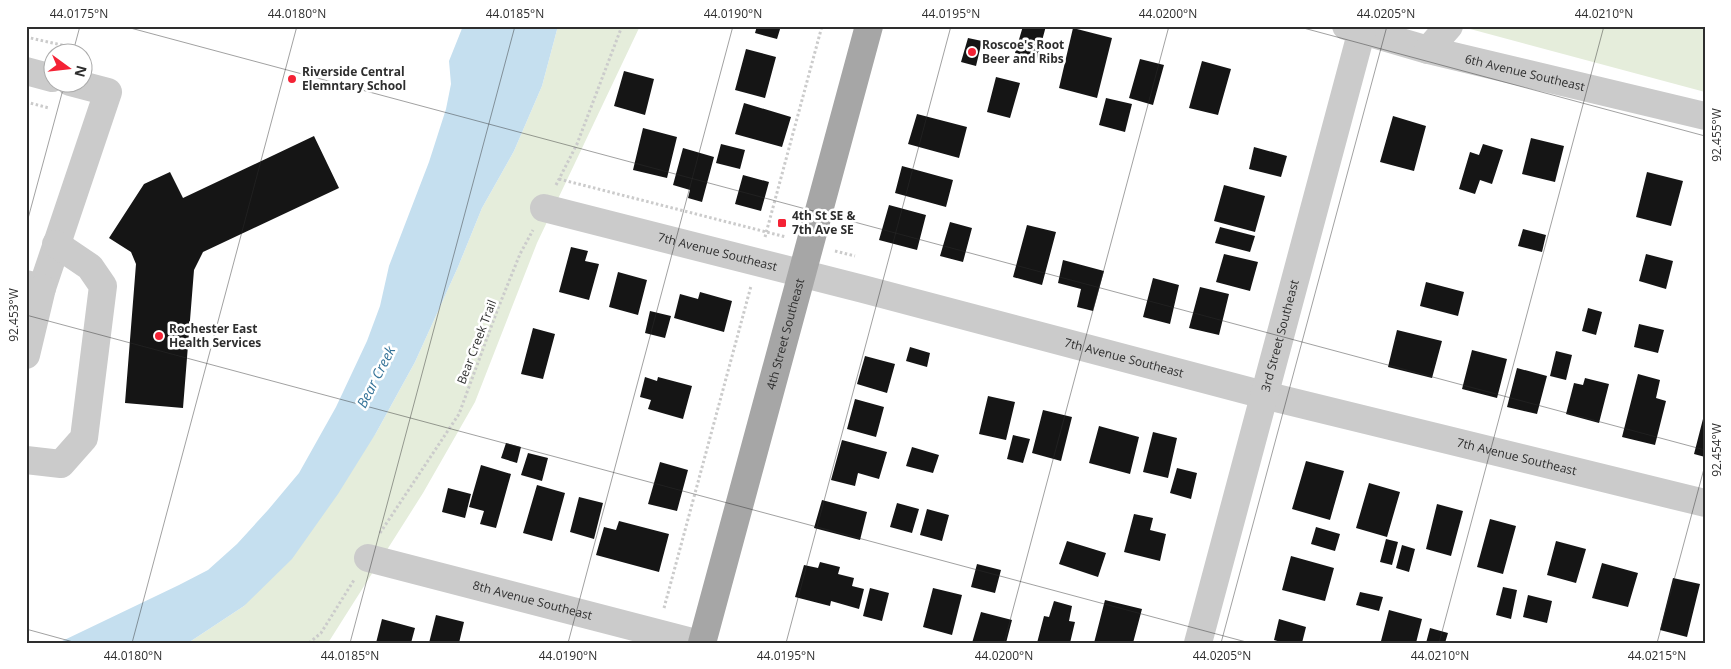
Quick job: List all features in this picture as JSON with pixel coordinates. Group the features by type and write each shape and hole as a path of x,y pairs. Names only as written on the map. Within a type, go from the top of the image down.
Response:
{"main road":[{"name":"4th Street Southeast","path":"702,643 869,26"}],"street":[{"path":"1428,50 1449,26"},
{"name":"6th Avenue Southeast","path":"1354,28 1428,50 1705,116"},
{"name":"3rd Street Southeast","path":"1198,643 1264,395 1354,28"},
{"path":"26,71 42,75"},
{"path":"26,355 34,286 56,244 108,92 92,88"},
{"name":"7th Avenue Southeast","path":"544,208 1264,395 1705,503"},
{"path":"26,460 61,464 84,438 103,286 90,266 56,244"},
{"name":"8th Avenue Southeast","path":"368,558 696,643"}],"path":[{"name":"Bear Creek Trail","path":"309,643 321,633 368,558 377,536 459,414 520,254 577,144 622,26"},
{"path":"663,611 822,26"},
{"path":"26,37 48,42"},
{"path":"26,102 49,108"},
{"path":"559,179 766,232"}],"green space":[{"path":"558,26 640,26 537,243 475,402 423,493 328,643 188,643 244,606 376,433 415,362 458,267 482,208 514,151 542,86"},
{"path":"1459,26 1705,26 1705,92"}],"water":[{"name":"Bear Creek","path":"463,26 558,26 542,86 514,151 482,208 458,267 415,362 376,433 338,494 292,559 244,606 188,643 58,643 208,570 237,544 299,473 336,407 367,341 380,306 389,266 429,162 446,109 451,84 449,61"}],"building":[{"path":"757,26 781,26 777,39 755,33"},
{"path":"1023,26 1046,26 1037,59 1015,53"},
{"path":"1073,28 1112,38 1097,98 1059,88"},
{"name":"Roscoe's Root Beer and Ribs","path":"968,38 982,41 976,66 961,62"},
{"path":"746,49 776,57 765,98 735,90"},
{"path":"1140,59 1164,65 1153,105 1129,98"},
{"path":"1202,61 1231,69 1218,115 1189,108"},
{"path":"624,71 654,79 645,115 614,106"},
{"path":"996,77 1020,83 1010,118 987,112"},
{"path":"1106,98 1132,104 1125,132 1099,125"},
{"path":"744,103 791,117 782,147 735,134"},
{"path":"917,114 967,127 959,158 908,144"},
{"path":"1393,116 1426,126 1414,171 1380,162"},
{"path":"643,128 677,137 667,178 633,170"},
{"name":"Rochester East Health Services","path":"314,136 339,188 203,252 194,270 183,408 125,403 136,264 131,252 109,238 144,184 170,172 183,198"},
{"path":"1531,138 1564,146 1555,182 1522,174"},
{"path":"721,144 745,150 740,169 716,163"},
{"path":"1483,144 1503,150 1492,184 1480,180 1475,194 1459,189 1470,152 1479,155"},
{"path":"1254,147 1287,156 1281,177 1249,169"},
{"path":"683,148 714,157 702,202 688,198 690,190 673,185"},
{"path":"902,166 953,180 946,207 895,193"},
{"path":"1647,172 1683,181 1671,226 1636,217"},
{"path":"743,175 769,182 761,211 735,204"},
{"path":"1224,185 1265,196 1255,232 1214,221"},
{"path":"889,205 926,215 917,250 879,240"},
{"path":"950,222 972,228 963,262 940,256"},
{"path":"1027,225 1056,232 1042,285 1013,277"},
{"path":"1220,227 1255,236 1250,252 1215,243"},
{"path":"1523,229 1546,235 1542,252 1518,246"},
{"path":"571,247 588,251 585,261 599,264 589,300 559,292"},
{"path":"1224,254 1258,262 1250,291 1216,282"},
{"path":"1646,254 1673,261 1666,289 1639,281"},
{"path":"1063,260 1104,271 1093,311 1077,307 1081,289 1058,283"},
{"path":"618,272 647,280 638,315 609,307"},
{"path":"1153,278 1179,285 1170,324 1143,317"},
{"path":"1426,282 1464,292 1458,316 1420,306"},
{"path":"1200,287 1229,294 1219,335 1189,328"},
{"path":"700,292 732,301 724,332 674,318 680,294 698,299"},
{"path":"1588,308 1602,312 1596,335 1582,331"},
{"path":"650,311 671,316 665,338 645,333"},
{"path":"1639,324 1664,330 1658,353 1634,347"},
{"path":"533,328 555,334 543,379 521,374"},
{"path":"1397,330 1442,341 1432,378 1388,367"},
{"path":"910,347 930,353 927,367 906,361"},
{"path":"1472,350 1507,359 1497,398 1462,389"},
{"path":"1556,351 1572,355 1566,380 1550,376"},
{"path":"865,356 895,364 887,393 857,384"},
{"path":"1517,368 1547,376 1537,414 1507,407"},
{"path":"1638,374 1660,380 1656,398 1666,401 1655,445 1622,437"},
{"path":"645,377 657,381 658,377 692,386 683,419 648,409 651,400 640,397"},
{"path":"1585,378 1609,384 1599,423 1566,414 1574,383 1583,385"},
{"path":"988,396 1015,402 1006,440 979,434"},
{"path":"855,399 884,407 876,437 847,429"},
{"path":"1043,410 1072,417 1061,461 1032,453"},
{"path":"1705,415 1705,457 1694,454"},
{"path":"1099,426 1139,437 1130,474 1089,463"},
{"path":"1153,432 1177,438 1168,478 1143,472"},
{"path":"1013,435 1030,439 1023,463 1007,459"},
{"path":"842,440 887,452 879,479 858,473 855,486 831,480"},
{"path":"506,443 521,447 517,463 501,458"},
{"path":"912,447 939,455 933,473 906,466"},
{"path":"528,453 548,458 542,481 521,475"},
{"path":"1306,461 1344,471 1330,520 1292,509"},
{"path":"660,462 688,470 677,511 648,504"},
{"path":"481,465 511,474 496,528 480,524 484,511 469,507"},
{"path":"1177,468 1197,473 1191,499 1170,493"},
{"path":"1369,483 1400,492 1387,537 1356,528"},
{"path":"537,485 565,493 552,541 523,533"},
{"path":"448,488 471,494 465,518 442,512"},
{"path":"579,497 603,503 594,539 570,532"},
{"path":"822,500 867,512 860,540 814,528"},
{"path":"897,503 919,509 912,533 890,527"},
{"path":"1437,504 1463,511 1451,556 1426,549"},
{"path":"927,509 949,515 942,541 920,535"},
{"path":"1134,514 1153,518 1150,530 1166,534 1160,561 1124,552"},
{"path":"1490,519 1516,526 1503,574 1477,567"},
{"path":"619,521 669,534 659,572 596,555 604,527 616,530"},
{"path":"1316,527 1340,534 1335,551 1311,544"},
{"path":"1386,539 1398,542 1392,565 1380,562"},
{"path":"1067,541 1106,553 1098,577 1059,564"},
{"path":"1556,541 1586,549 1576,583 1547,575"},
{"path":"1402,545 1415,549 1409,572 1396,568"},
{"path":"1291,556 1334,568 1325,601 1282,590"},
{"path":"820,562 840,567 838,574 854,578 852,586 864,589 859,609 831,601 830,606 795,597 804,565 818,568"},
{"path":"1602,563 1638,573 1628,607 1592,598"},
{"path":"977,564 1001,570 995,593 971,587"},
{"path":"1673,578 1700,584 1687,637 1660,630"},
{"path":"1503,587 1517,590 1511,619 1496,615"},
{"path":"870,588 889,593 882,621 863,616"},
{"path":"933,588 962,595 952,635 923,627"},
{"path":"1360,592 1383,597 1379,611 1356,605"},
{"path":"1528,595 1552,601 1547,623 1523,617"},
{"path":"1105,600 1142,609 1133,643 1094,643"},
{"path":"1054,601 1072,606 1069,621 1075,622 1070,643 1037,643 1044,616 1049,617"},
{"path":"1389,610 1422,619 1416,643 1388,643 1381,641"},
{"path":"981,612 1012,620 1006,643 972,643"},
{"path":"436,615 464,622 459,643 429,643"},
{"path":"382,619 415,628 411,643 376,643"},
{"path":"1279,619 1306,627 1302,643 1284,643 1274,640"},
{"path":"1430,628 1448,633 1445,643 1426,643"}],"place":[{"name":"Roscoe's Root Beer and Ribs","path":"972,52"},
{"name":"Riverside Central Elemntary School","path":"292,79"},
{"name":"4th St SE & 7th Ave SE","path":"782,223"},
{"name":"Rochester East Health Services","path":"159,336"}]}
